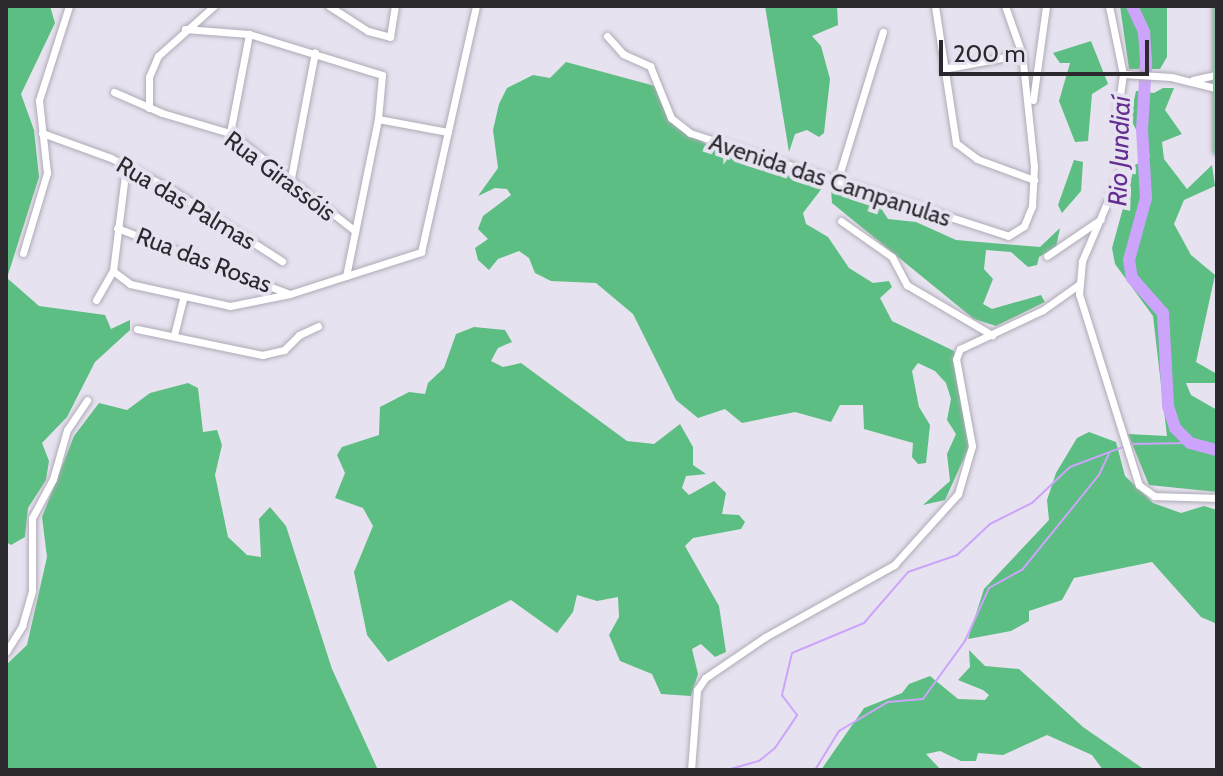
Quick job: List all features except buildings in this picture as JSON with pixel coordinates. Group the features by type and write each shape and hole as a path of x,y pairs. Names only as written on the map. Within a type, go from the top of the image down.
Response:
{"main road":[{"path":"1217,6 1214,81 1217,150"}],"street":[{"path":"23,253 47,173 41,90 69,6"},
{"path":"149,108 151,70 185,29 214,6"},
{"path":"329,6 368,31 390,37 395,6"},
{"path":"113,271 130,284 230,306 290,294 424,248 476,6"},
{"path":"935,6 951,129 961,150 1034,180 1032,110 1022,54 1005,6"},
{"path":"1032,110 1046,6"},
{"path":"1109,6 1123,74 1118,109 1124,163 1105,216 1082,261 1078,285 1139,485 1154,496 1217,498"},
{"path":"185,29 249,34 382,75 378,119 346,276"},
{"path":"837,182 883,32"},
{"path":"230,133 249,34"},
{"name":"Avenida das Campanulas","path":"607,36 623,54 650,66 678,125 709,143 1008,236 1024,226 1032,206 1034,180"},
{"path":"290,183 315,52"},
{"path":"943,69 1022,54"},
{"path":"1123,74 1214,81"},
{"path":"1193,80 1214,81"},
{"name":"Rua Girassóis","path":"114,92 149,108 230,133 355,231"},
{"path":"378,119 448,132"},
{"name":"Rua das Palmas","path":"42,133 126,166 282,261"},
{"path":"96,300 113,271 126,166"},
{"path":"1047,256 1105,216"},
{"path":"841,221 892,257 907,285 992,335"},
{"name":"Rua das Rosas","path":"117,228 290,294"},
{"path":"691,770 697,690 705,678 765,637 894,565 958,494 972,446 956,359 966,343 992,335 1043,310 1078,285"},
{"path":"174,335 183,298"},
{"path":"137,329 272,354 318,326"},
{"path":"6,652 22,626 32,590 32,518 53,479 67,430 87,400"}],"green space":[{"path":"6,6 50,6 55,23 21,94 34,130 39,177 7,278 39,306 105,315 111,329 130,320 130,330 95,362 67,417 42,443 49,461 46,480 28,508 25,537 11,545 6,542"},
{"path":"765,6 837,6 838,25 812,36 821,46 830,79 824,133 819,137 807,130 795,134 789,152"},
{"path":"1120,6 1167,6 1167,57 1160,69 1129,69"},
{"path":"1091,41 1108,84 1092,94 1088,141 1075,142 1059,101 1070,63 1060,63 1053,53"},
{"path":"566,62 655,86 669,119 707,145 826,183 803,213 806,224 828,237 849,268 873,283 889,281 892,287 880,298 892,321 954,351 969,447 945,500 923,505 950,481 947,454 956,434 947,420 951,399 946,383 935,371 918,363 912,371 919,407 930,425 926,463 918,464 912,457 913,443 864,429 863,405 840,405 831,422 795,412 742,423 725,409 698,418 676,400 633,314 596,283 551,281 535,273 529,258 519,251 498,259 489,270 478,260 475,248 488,239 478,229 483,216 511,195 507,189 495,188 478,196 498,168 493,130 499,104 507,88 533,75 550,78"},
{"path":"1163,88 1174,88 1165,110 1182,134 1162,142 1164,159 1187,189 1212,165 1215,186 1184,200 1174,224 1191,255 1215,275 1196,362 1217,374 1217,383 1186,383 1191,395 1217,410 1217,492 1149,485 1128,434 1167,436 1153,316 1115,264 1112,248 1135,165 1150,156 1130,118 1136,91 1154,93"},
{"path":"1074,160 1083,162 1081,191 1062,213 1058,205"},
{"path":"837,187 855,193 868,188 888,219 916,222 956,240 1040,247 1060,228 1056,247 1039,257 1037,265 1028,267 1011,252 986,250 984,269 993,279 983,304 992,309 1041,295 1045,302 996,326 974,319 832,203 831,189"},
{"path":"474,327 505,330 512,342 498,348 491,361 503,367 521,363 627,441 654,444 680,424 693,447 693,465 706,474 686,476 682,488 689,495 714,481 726,493 722,514 739,515 745,522 741,529 693,538 685,546 719,606 726,652 715,657 701,644 692,649 698,674 691,696 661,694 652,674 620,661 609,635 619,617 618,597 597,601 577,595 573,612 557,633 511,600 388,662 367,635 354,572 373,526 363,508 335,498 345,473 337,455 342,447 379,435 380,407 409,392 425,394 428,383 444,368 456,334"},
{"path":"188,383 198,388 203,432 217,430 222,445 215,475 228,537 247,555 261,557 259,519 270,507 286,526 332,669 378,770 6,770 6,665 27,645 47,557 42,517 74,436 99,403 127,410 150,393"},
{"path":"1089,432 1116,442 1125,476 1153,503 1181,513 1204,506 1217,510 1217,624 1201,617 1152,562 1074,578 1062,600 1029,611 1029,621 1011,631 968,639 984,589 1049,520 1047,500 1056,473 1077,438"},
{"path":"969,650 985,666 1019,669 1083,727 1145,770 1103,770 1092,755 1047,735 1003,755 978,753 976,761 961,761 940,751 926,754 941,770 821,770 864,708 902,693 909,684 930,676 958,699 985,700 989,695 983,690 958,680 970,667"}],"waterway":[{"name":"Rio Jundiaí","path":"1132,6 1144,32 1146,64 1142,129 1146,198 1129,260 1132,278 1163,313 1168,406 1175,428 1190,443 1217,450"},
{"path":"1129,444 1190,443"},
{"path":"727,770 759,761 775,748 797,715 782,695 792,653 864,623 908,572 957,555 990,524 1032,503 1070,467 1123,447"},
{"path":"815,770 839,731 888,702 923,699 965,641 989,588 1022,570 1099,475 1109,454"}]}
